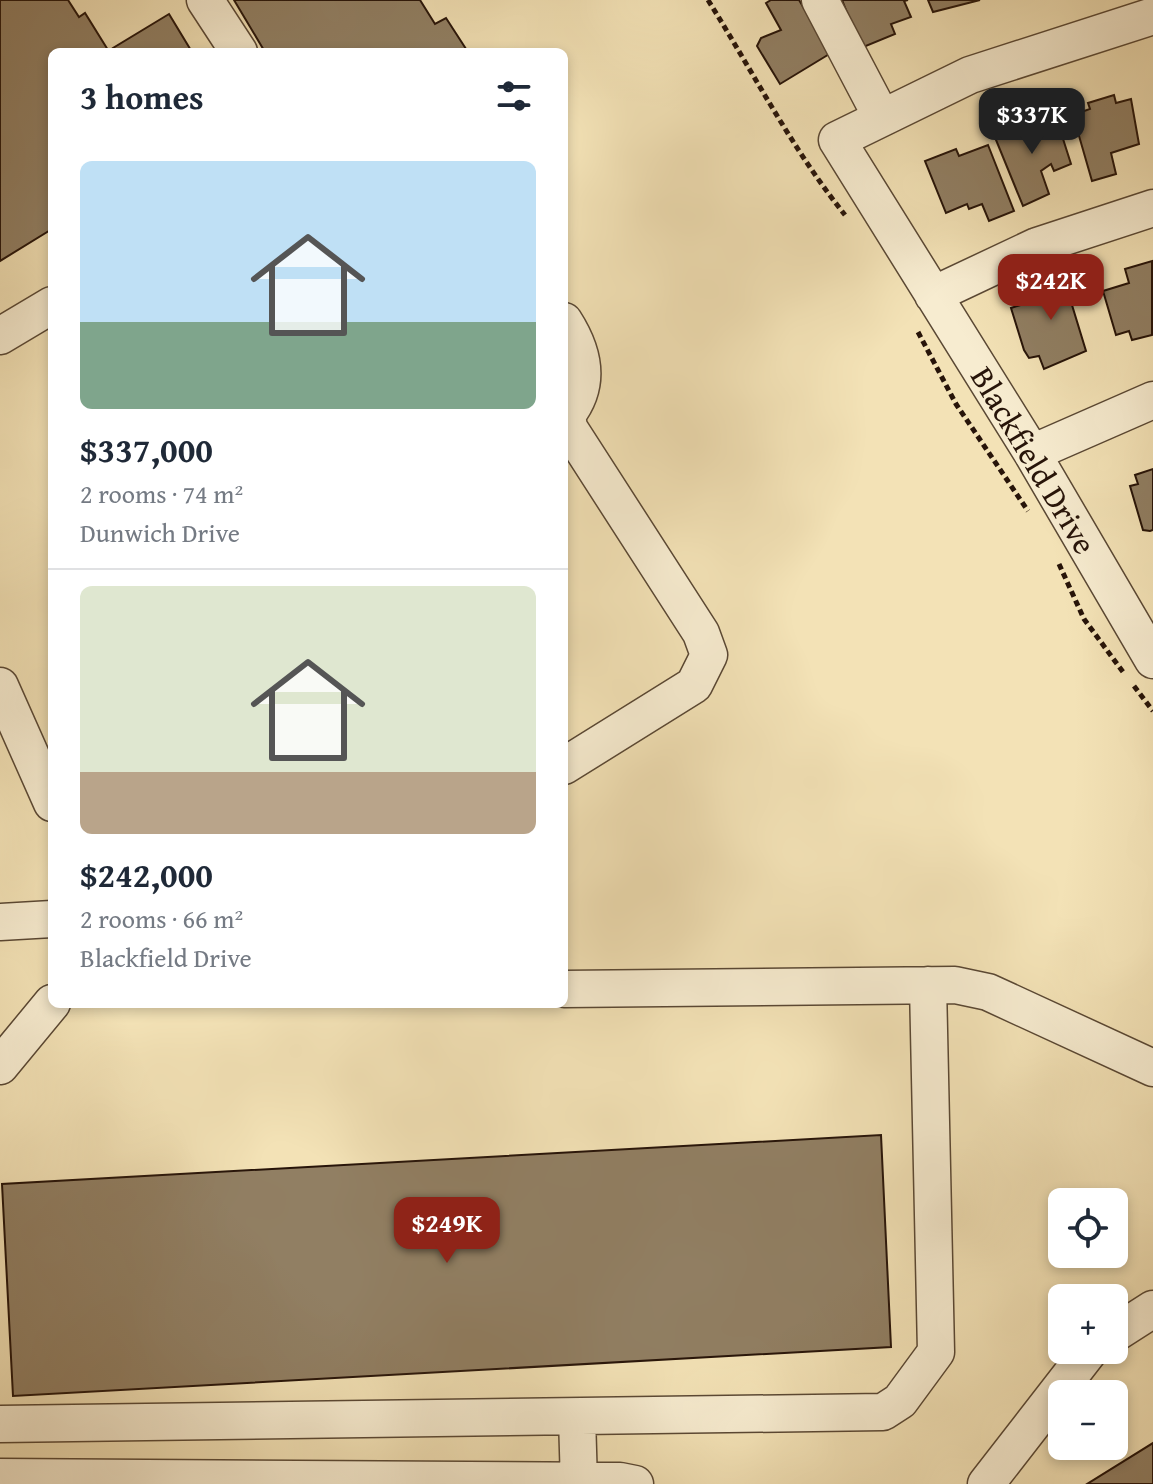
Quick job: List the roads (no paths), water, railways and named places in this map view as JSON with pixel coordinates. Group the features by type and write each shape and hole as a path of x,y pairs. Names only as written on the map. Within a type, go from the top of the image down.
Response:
{"street":[{"path":"205,0 236,48"},
{"path":"820,0 881,116 970,75 1153,16"},
{"name":"Blackfield Drive","path":"881,116 837,140 1032,453 1139,605 1153,660"},
{"path":"933,295 1037,246 1153,208"},
{"path":"0,336 48,307"},
{"path":"568,328 584,357 582,382 575,404 568,412"},
{"path":"1032,453 1153,400"},
{"path":"568,425 701,633 709,655 694,685 568,764"},
{"path":"0,686 48,794"},
{"path":"0,922 48,919"},
{"path":"0,1424 883,1412 900,1401 936,1352 928,985"},
{"path":"568,989 955,985 988,992 1153,1068"},
{"path":"0,1066 48,1008"},
{"path":"1128,1325 1153,1309"},
{"path":"986,1484 1079,1364"},
{"path":"577,1417 578,1482"},
{"path":"0,1477 635,1484"}]}
